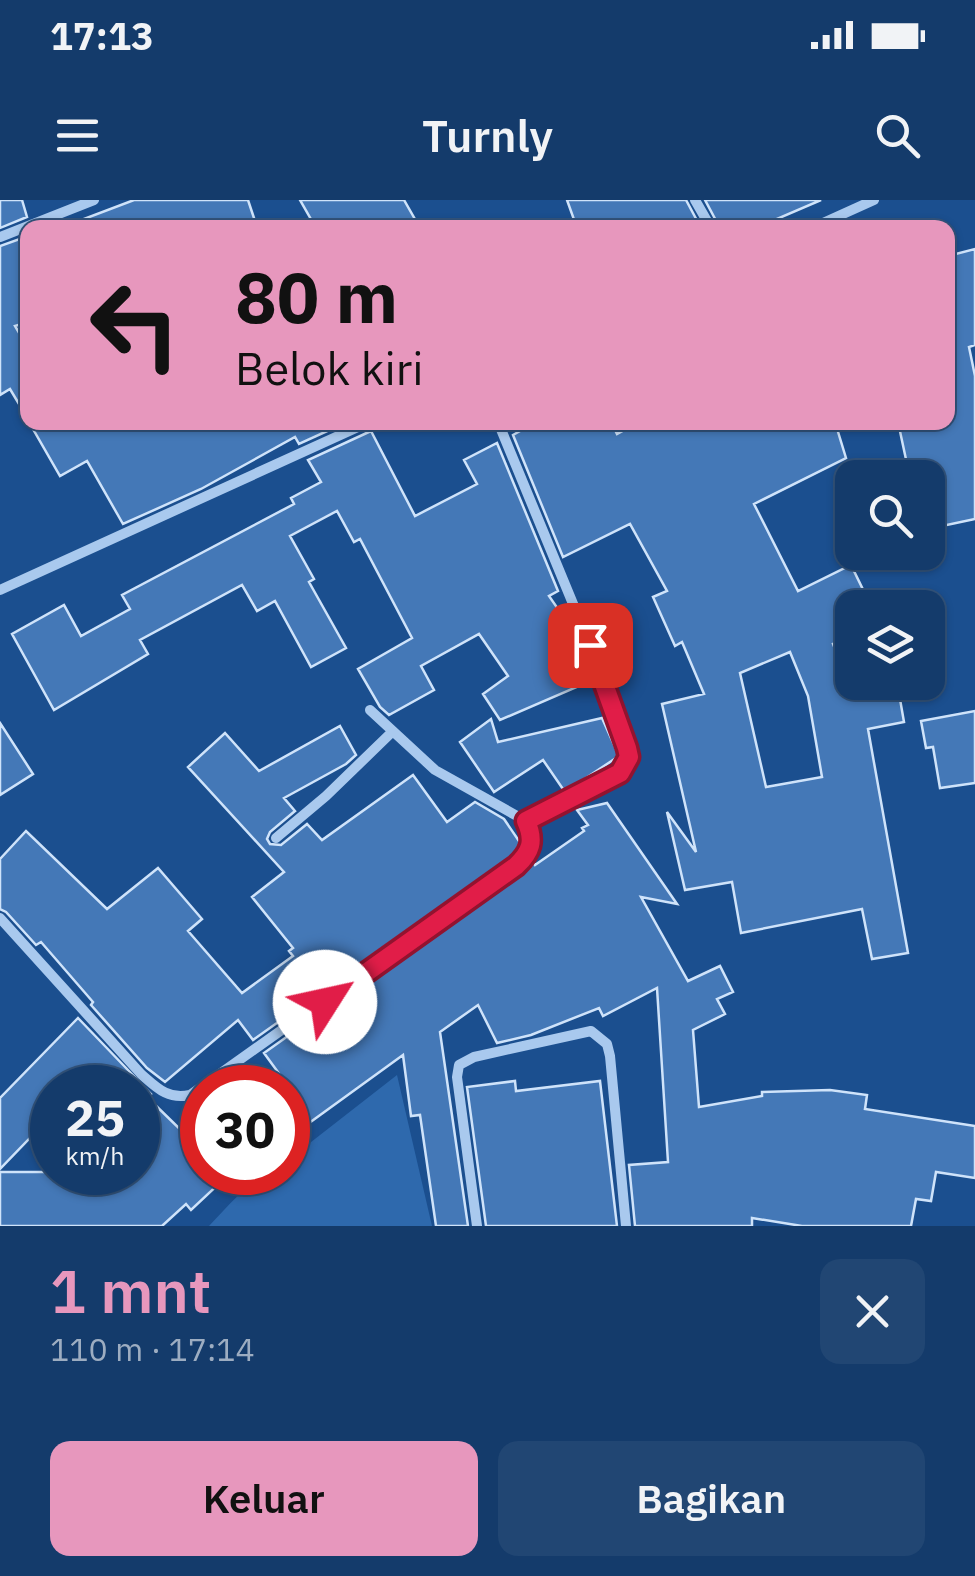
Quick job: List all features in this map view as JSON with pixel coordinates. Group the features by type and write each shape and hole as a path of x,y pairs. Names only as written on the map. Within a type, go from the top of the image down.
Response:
{"street":[{"path":"43,220 94,200"},
{"path":"830,220 874,200"},
{"path":"0,590 352,430"},
{"path":"501,430 563,575 629,757 620,773 610,780 526,821"},
{"path":"0,918 141,1074 159,1090 176,1098 190,1095 516,866 531,845 532,834 526,821 435,770 370,710"},
{"path":"276,838 392,732"},
{"path":"477,1226 457,1077 459,1065 474,1057 591,1032 607,1044 610,1056 626,1226"}],"shaded area":[{"path":"397,1075 432,1226 209,1226 240,1195 310,1195 310,1143"}],"building":[{"path":"0,200 22,200 27,217 0,228"},
{"path":"134,200 248,200 255,220 81,220"},
{"path":"300,200 404,200 415,220 311,220"},
{"path":"567,200 686,200 697,220 574,220"},
{"path":"705,200 821,200 775,220 716,220"},
{"path":"20,239 20,324 15,326 20,334 20,406 10,389 0,395 0,246"},
{"path":"975,249 975,345 969,347 975,376 975,519 945,525 945,460 906,460 900,430 955,430 955,254"},
{"path":"34,430 330,430 299,444 295,437 201,489 123,524 87,461 60,476"},
{"path":"522,430 615,430 617,434 624,430 837,430 846,458 835,460 835,464 754,504 798,591 841,570 853,570 863,590 835,590 835,700 900,700 904,722 868,729 908,953 872,959 862,909 741,933 732,882 685,890 667,812 696,852 662,704 704,694 682,642 675,646 653,597 667,591 630,524 563,557 513,435","holes":["790,652 808,696 822,777 766,787 740,673"]},
{"path":"371,431 415,516 477,484 464,460 497,443 558,591 549,596 578,638 581,646 575,650 593,680 500,720 483,694 508,676 479,634 421,666 434,690 389,715 358,669 412,638 360,539 354,542 337,511 290,536 314,579 309,582 346,648 311,667 275,601 257,611 242,585 140,640 148,654 54,710 12,634 64,605 81,636 130,609 122,595 294,504 291,498 321,482 308,460"},
{"path":"975,711 975,783 940,788 933,747 926,748 921,721"},
{"path":"602,718 619,756 565,792 543,760 494,792 460,742 491,719 498,742"},
{"path":"0,723 33,774 0,795"},
{"path":"340,726 356,755 284,798 295,811 270,832 270,844 281,845 307,824 322,840 413,775 447,822 475,802 504,819 521,844 519,851 253,1040 238,1020 185,1065 180,1065 165,1082 160,1078 160,1065 144,1065 41,942 36,945 0,909 0,859 26,831 107,909 158,868 202,919 188,931 242,993 293,956 289,951 293,948 252,897 284,872 188,767 225,733 259,771"},
{"path":"607,803 677,904 641,897 688,981 720,966 733,992 717,999 725,1014 693,1030 699,1107 762,1096 762,1092 830,1090 867,1095 865,1109 975,1126 975,1178 936,1172 931,1201 916,1199 911,1226 802,1226 752,1218 752,1226 635,1226 629,1165 668,1162 657,988 603,1016 599,1008 531,1035 497,1043 478,1005 440,1032 468,1226 436,1226 420,1115 411,1116 403,1055 310,1122 310,1065 273,1065 264,1053 533,862 535,865 584,831 582,828 588,825 577,810"},
{"path":"78,1018 123,1065 32,1065"},
{"path":"30,1067 30,1138 0,1169 0,1098"},
{"path":"515,1081 516,1091 600,1081 617,1226 486,1226 467,1087"},
{"path":"160,1110 180,1129 180,1195 207,1195 191,1210 186,1204 162,1226 0,1226 0,1172 30,1172 30,1195 160,1195"}],"route":[{"path":"325,1002 516,866 531,845 532,834 526,821 610,780 626,765 627,748 590,645"}]}
